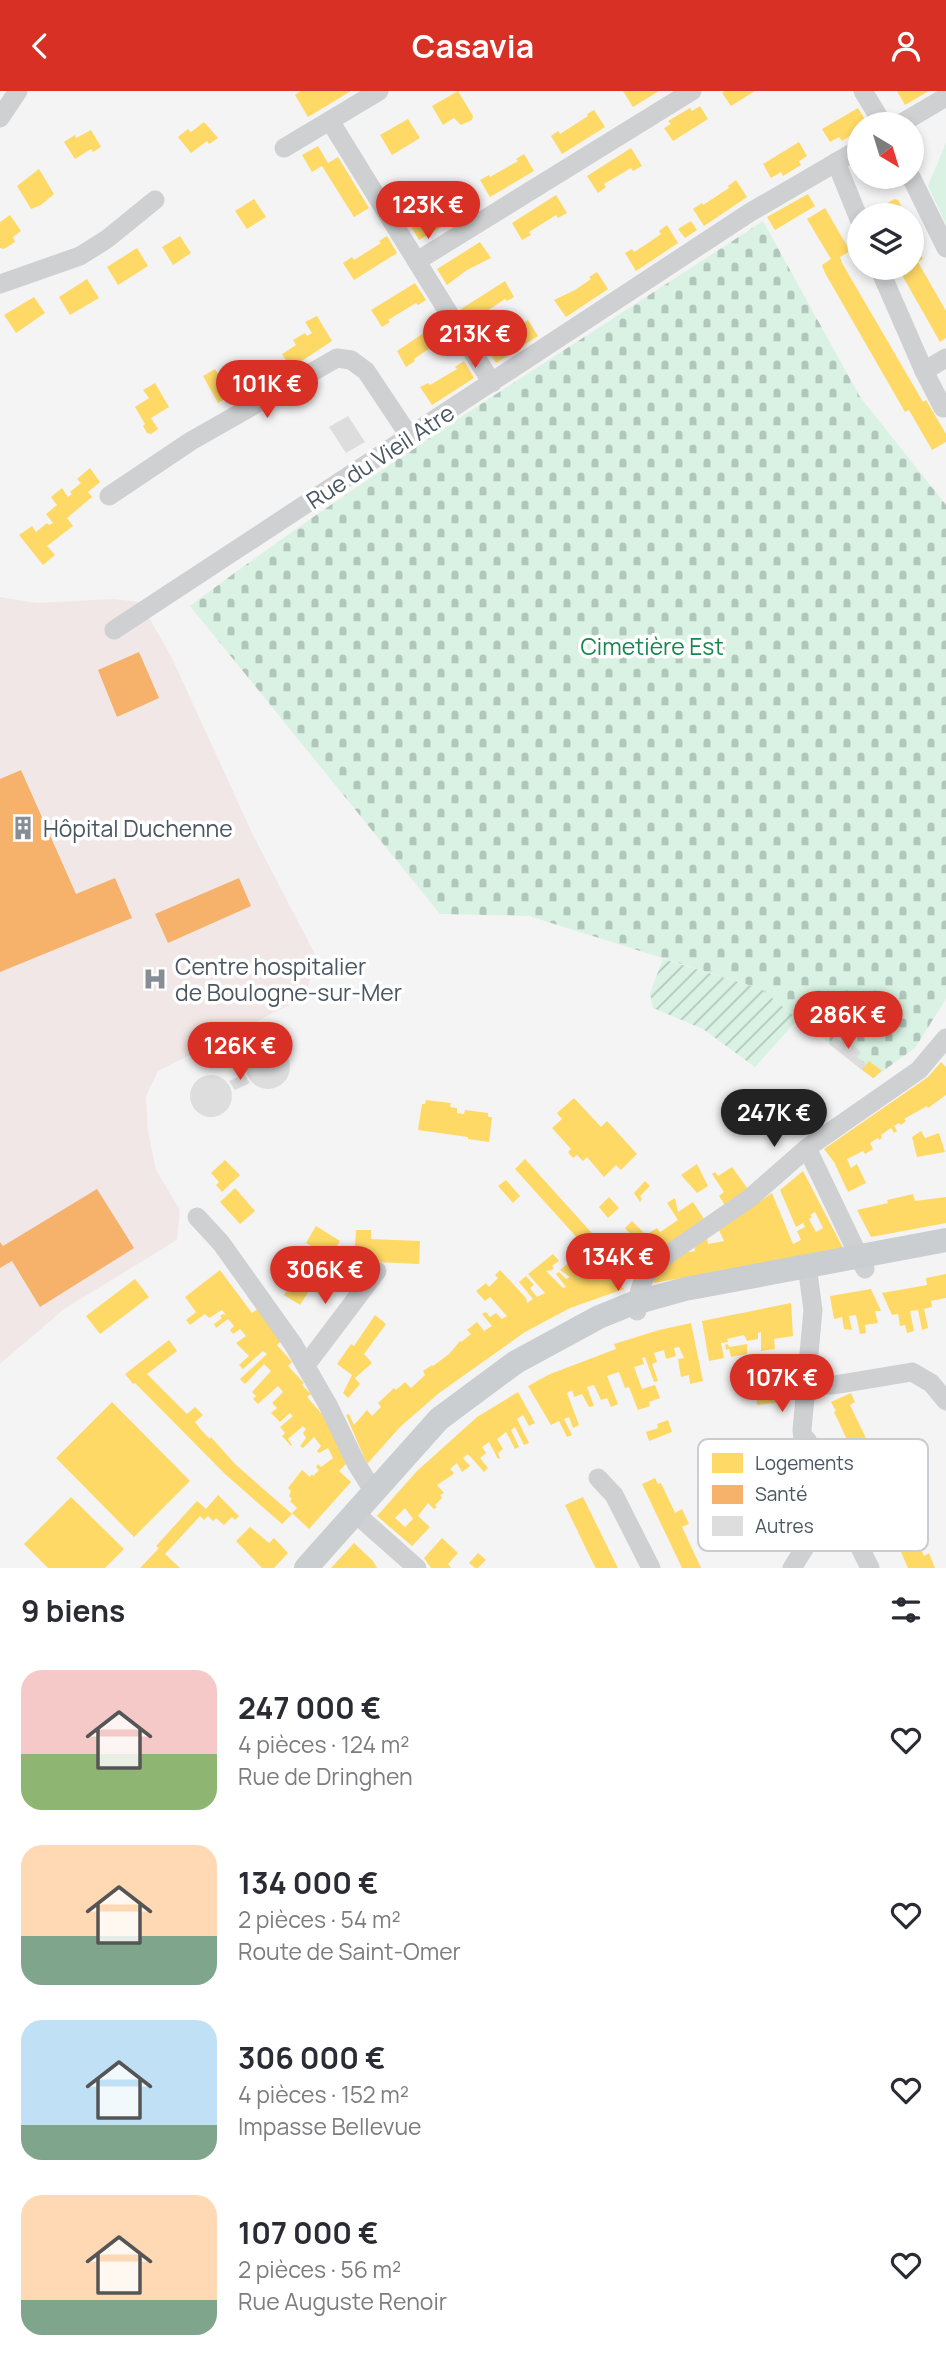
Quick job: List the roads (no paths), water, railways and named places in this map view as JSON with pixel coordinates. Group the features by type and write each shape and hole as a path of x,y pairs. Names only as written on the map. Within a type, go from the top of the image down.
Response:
{"main road":[{"path":"862,1263 946,1240"},
{"path":"306,1568 427,1431 461,1401 516,1362 638,1299 657,1306 719,1297 808,1273 862,1263 946,1254"}],"street":[{"path":"0,118 18,91"},
{"path":"284,148 379,91"},
{"path":"417,261 692,91"},
{"path":"863,91 876,112"},
{"path":"920,112 946,97"},
{"path":"330,121 492,383"},
{"name":"Rue du Vieil Atre","path":"114,630 749,213 847,156"},
{"path":"836,162 853,203"},
{"path":"917,189 946,248"},
{"path":"0,285 80,256 107,239 155,200"},
{"path":"884,280 923,371 943,408"},
{"path":"109,496 191,441 337,358 351,360 366,371 410,437"},
{"path":"923,371 946,358"},
{"path":"638,1299 654,1263 750,1198 807,1149 919,1070 946,1038"},
{"path":"807,1149 862,1263"},
{"path":"197,1217 214,1235 262,1299 306,1365 357,1465 374,1492"},
{"path":"306,1365 377,1271"},
{"path":"803,1439 805,1385 813,1319 808,1273"},
{"path":"805,1385 834,1385 912,1373 930,1383 946,1401"},
{"path":"802,1430 806,1439"},
{"path":"598,1478 614,1495 651,1568"},
{"path":"355,1513 417,1568"},
{"path":"792,1568 803,1551"},
{"path":"862,1551 870,1568"}],"place":[{"name":"Hôpital Duchenne","path":"23,828"},
{"name":"Centre hospitalier de Boulogne-sur-Mer","path":"155,979"}],"park label":[{"name":"Cimetière Est","path":"652,646"}]}
